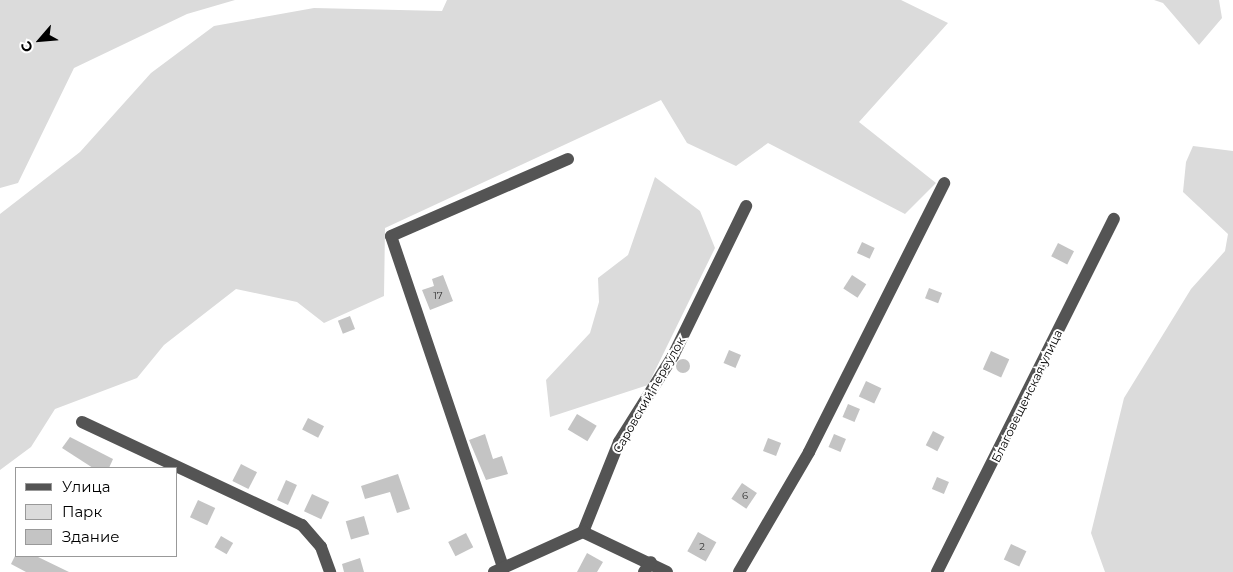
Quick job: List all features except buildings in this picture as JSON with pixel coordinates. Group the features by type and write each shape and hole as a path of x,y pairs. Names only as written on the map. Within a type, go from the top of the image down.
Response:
{"street":[{"path":"568,159 391,236 498,569 583,532 648,567 667,572"},
{"path":"739,572 809,452 944,183"},
{"name":"Саровский переулок","path":"583,532 619,442 673,356 746,206"},
{"name":"Благовещенская улица","path":"937,572 1114,219"},
{"path":"82,422 177,467"},
{"path":"178,467 302,526 321,547 330,572"}],"green space":[{"path":"0,0 235,0 187,14 74,68 18,183 0,188"},
{"path":"447,0 901,0 948,23 859,122 936,183 905,214 768,143 736,166 687,143 661,100 385,228 384,296 324,323 297,302 236,289 164,345 137,378 55,409 31,447 0,470 0,214 80,152 151,73 214,26 314,8 442,11"},
{"path":"1154,0 1219,0 1222,18 1199,45 1163,3"},
{"path":"1193,146 1233,151 1233,572 1105,572 1091,533 1124,398 1191,289 1225,251 1228,234 1183,192 1186,162"},
{"path":"655,177 700,211 715,248 648,385 550,417 546,380 590,333 599,302 598,278 628,255"}]}
